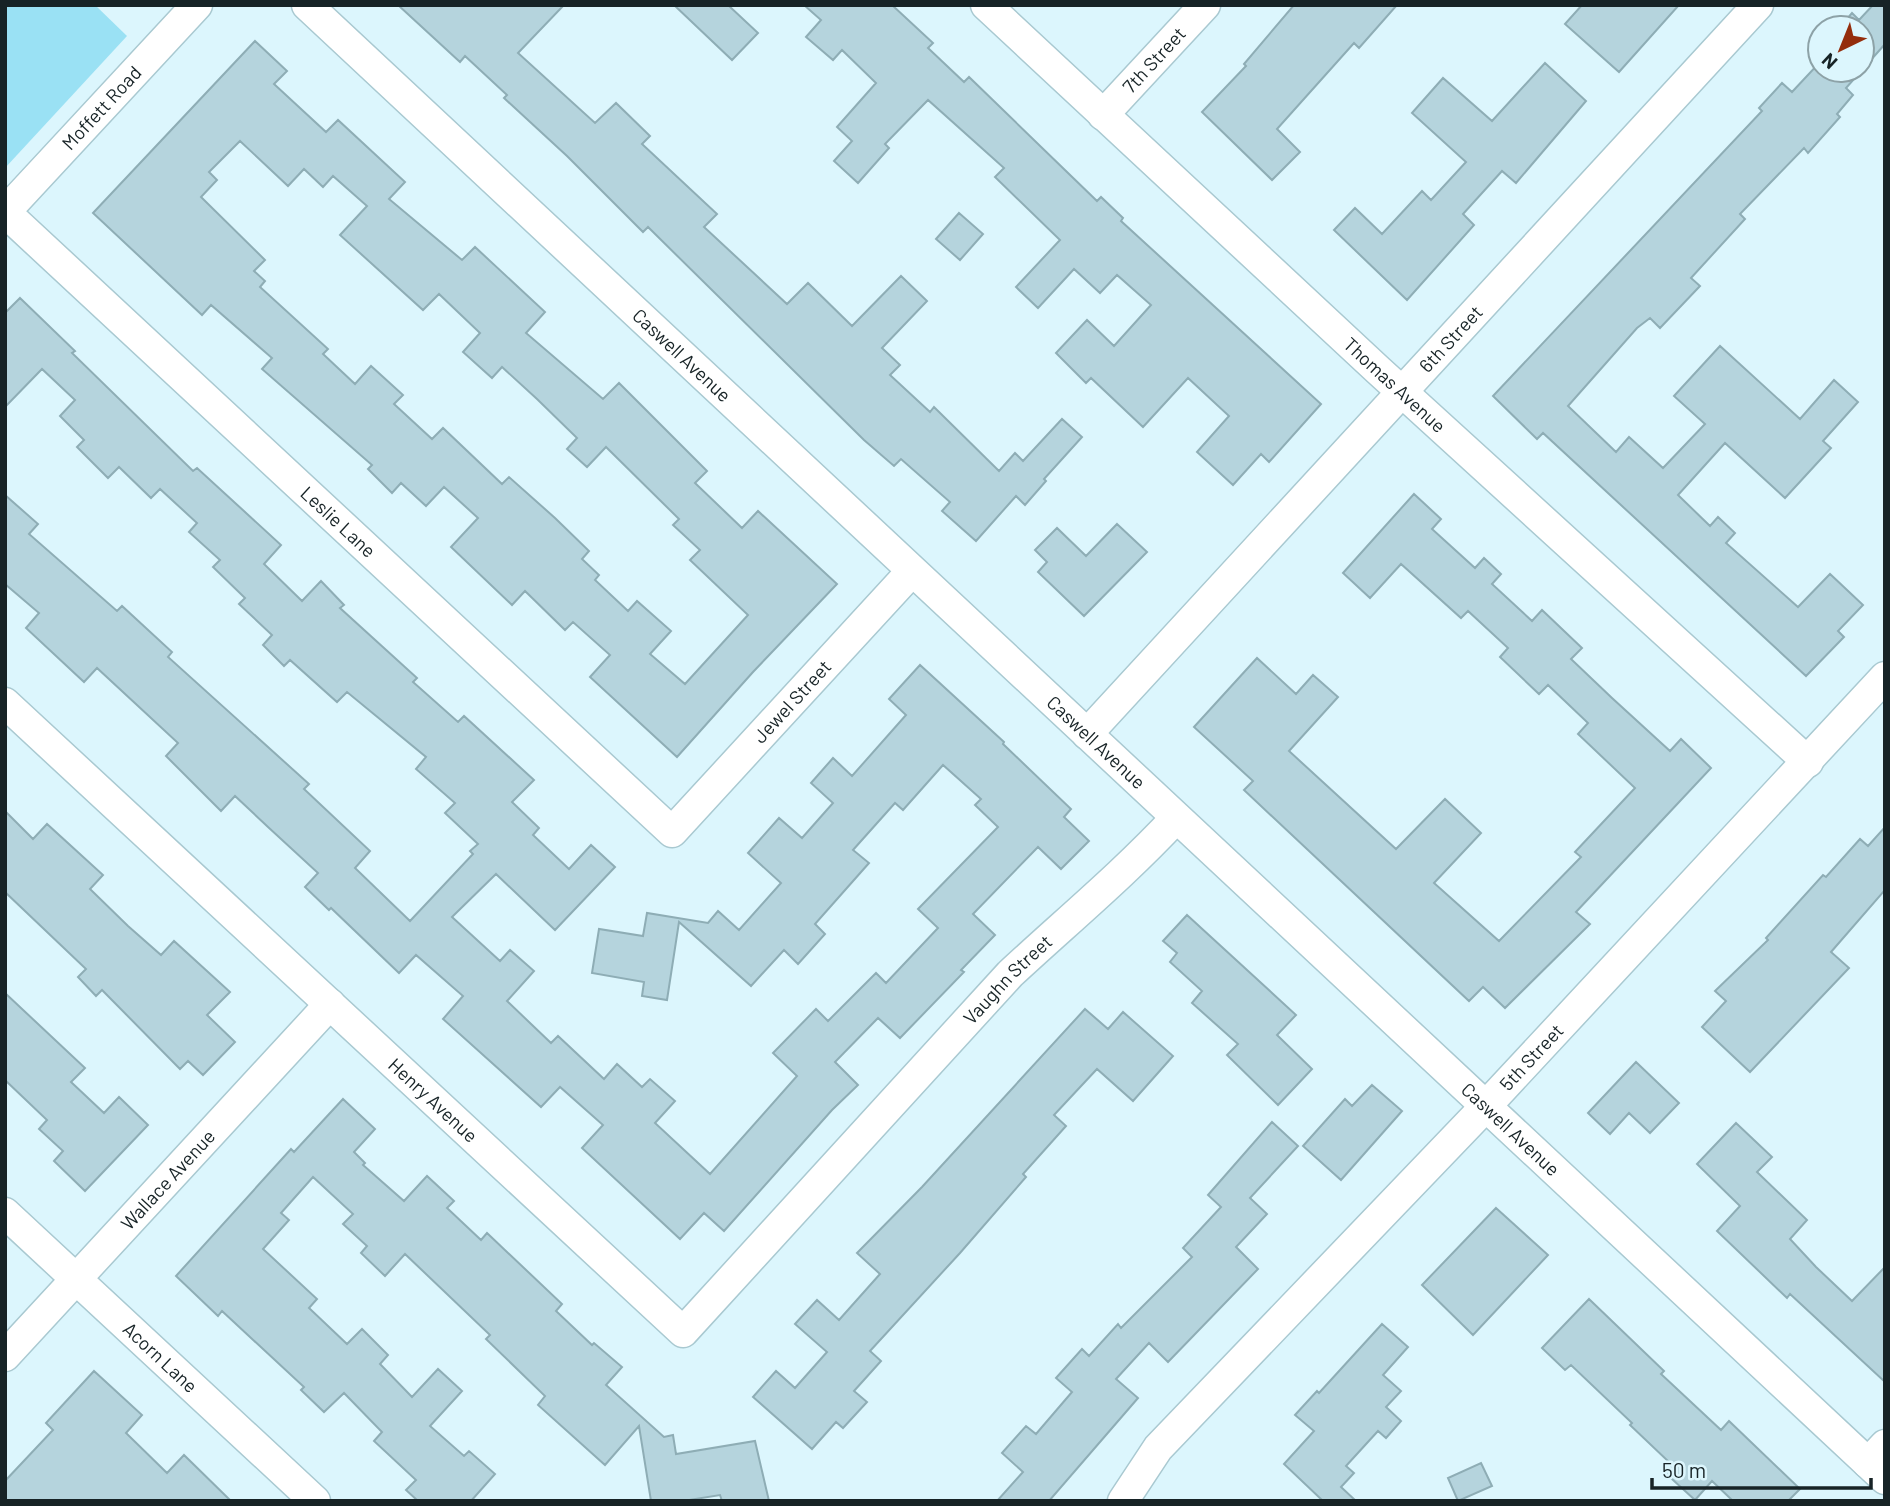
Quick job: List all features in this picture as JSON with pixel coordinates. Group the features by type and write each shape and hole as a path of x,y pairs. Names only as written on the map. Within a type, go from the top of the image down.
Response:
{"street":[{"name":"Moffett Road","path":"5,212 197,5"},
{"name":"Caswell Avenue","path":"307,5 1486,1107 1879,1462"},
{"name":"Thomas Avenue","path":"986,5 1402,392 1808,762"},
{"name":"7th Street","path":"1103,115 1205,5"},
{"name":"6th Street","path":"1087,734 1758,5"},
{"name":"Leslie Lane","path":"5,212 672,831"},
{"name":"Jewel Street","path":"672,831 912,571"},
{"name":"5th Street","path":"1123,1501 1158,1448 1486,1107 1885,677"},
{"name":"Henry Avenue","path":"5,704 683,1332 848,1151"},
{"name":"Vaughn Street","path":"848,1151 1010,974 1097,899 1177,818"},
{"name":"Wallace Avenue","path":"5,1356 330,1004"},
{"name":"Acorn Lane","path":"5,1213 315,1501"}],"shaded area":[{"path":"5,5 95,5 127,36 5,168"}],"building":[{"path":"398,5 564,5 518,53 595,123 616,103 650,136 642,144 717,214 704,227 787,304 808,283 852,326 901,276 927,301 882,348 900,365 890,375 930,412 934,407 999,471 1015,453 1023,461 1062,419 1082,437 1044,479 1046,481 1025,505 1016,496 976,541 942,511 950,502 901,459 894,466 864,440 648,227 643,232 504,98 507,95 465,56 460,62"},
{"path":"674,5 728,5 758,33 732,60"},
{"path":"804,5 892,5 933,43 928,48 964,82 969,77 1097,201 1101,197 1123,218 1121,221 1321,404 1269,462 1261,454 1233,485 1197,452 1229,416 1188,378 1143,427 1091,378 1086,383 1056,353 1087,320 1114,346 1151,305 1117,275 1100,293 1074,269 1038,308 1016,287 1060,240 995,177 1004,168 928,100 885,144 889,148 858,183 834,161 852,141 837,127 876,83 842,50 833,60 806,37 821,20"},
{"path":"1294,5 1397,5 1359,48 1354,43 1277,129 1300,152 1272,180 1202,112 1246,66 1244,64"},
{"path":"1582,5 1679,5 1619,72 1565,24"},
{"path":"1873,5 1885,5 1885,44 1876,54 1876,14 1865,14"},
{"path":"255,41 287,71 274,84 326,132 338,120 405,182 389,199 462,260 475,247 545,312 526,333 603,399 619,383 707,471 695,483 742,528 758,511 837,584 677,757 590,677 610,655 573,622 565,630 525,591 512,605 451,547 478,518 444,487 426,506 401,483 392,493 368,469 372,465 262,369 272,358 211,305 202,315 93,213","holes":["240,141 288,186 304,169 323,187 333,176 367,206 340,235 423,310 439,294 480,333 463,352 492,378 502,367 537,399 577,438 567,449 587,467 606,447 679,519 673,525 700,550 690,560 748,615 685,684 650,654 671,631 637,601 628,611 595,580 599,575 582,559 589,551 509,477 502,484 443,428 432,439 394,404 403,395 371,366 355,384 323,354 328,349 260,287 265,281 254,271 265,260 201,197 217,180 209,172"]},
{"path":"1545,63 1586,101 1516,183 1502,171 1463,214 1474,225 1407,300 1334,230 1355,208 1382,234 1422,191 1431,200 1466,162 1412,113 1443,78 1492,121"},
{"path":"1806,77 1806,84 1850,84 1846,88 1853,95 1837,114 1840,117 1808,153 1804,148 1740,214 1745,219 1691,278 1700,286 1660,328 1650,318 1637,328 1568,406 1616,452 1629,437 1663,468 1705,424 1674,396 1720,346 1800,419 1834,380 1858,402 1823,441 1831,448 1785,498 1725,443 1678,495 1710,526 1718,517 1735,533 1726,543 1798,607 1830,574 1863,605 1838,631 1844,637 1806,676 1543,433 1537,439 1493,396 1762,111 1759,108 1782,83 1792,92"},
{"path":"959,213 983,234 960,260 936,239"},
{"path":"20,298 75,351 72,353 193,471 197,468 281,545 264,564 302,601 321,581 344,605 340,608 417,678 413,682 458,722 464,716 534,780 512,802 539,828 533,835 569,869 591,845 615,867 555,930 496,874 452,917 500,961 510,950 534,971 507,1001 551,1043 558,1036 604,1079 617,1064 642,1087 650,1079 675,1101 655,1123 710,1174 797,1076 773,1053 816,1009 828,1021 876,973 886,983 938,928 918,909 998,827 975,805 981,799 943,765 903,810 895,803 853,850 869,863 815,924 825,934 798,964 784,950 751,986 679,922 667,1000 642,996 644,982 592,973 599,929 643,936 647,913 708,923 718,911 739,930 781,883 748,853 779,818 802,838 833,803 811,783 833,758 852,776 906,715 889,699 920,665 1004,742 1003,744 1071,809 1064,817 1089,841 1061,869 1038,847 973,914 995,935 961,970 964,972 900,1038 878,1018 835,1062 858,1085 832,1110 724,1231 704,1213 680,1239 582,1148 603,1125 560,1087 541,1107 443,1019 463,996 416,955 399,973 305,887 318,873 235,796 221,811 166,756 178,743 97,668 84,682 26,628 39,613 5,584 5,495 38,524 29,534 117,611 122,606 172,652 168,657 309,784 304,789 370,851 355,868 410,921 473,854 470,851 478,844 445,813 455,803 416,769 426,757 347,692 337,702 290,660 284,666 263,645 272,635 239,604 245,598 213,567 220,560 189,532 197,523 160,489 151,498 119,467 108,478 77,447 84,440 60,416 75,400 42,369 5,407 5,313"},
{"path":"1414,494 1441,519 1432,529 1475,568 1484,558 1501,574 1492,584 1532,621 1542,610 1582,648 1571,659 1612,698 1670,751 1681,739 1711,768 1576,912 1590,924 1505,1008 1483,987 1469,1001 1244,790 1253,781 1194,727 1257,658 1296,694 1313,675 1338,697 1289,751 1396,849 1445,799 1481,833 1434,883 1499,941 1581,857 1575,852 1635,788 1578,734 1588,723 1548,685 1539,694 1500,657 1508,648 1468,611 1461,618 1401,564 1370,598 1343,573"},
{"path":"1117,524 1147,552 1084,616 1038,572 1047,562 1035,550 1057,528 1086,556"},
{"path":"5,811 33,839 47,824 103,875 90,889 128,926 161,955 174,941 230,992 207,1015 235,1042 203,1075 188,1061 180,1069 102,990 96,996 78,977 86,969 5,892"},
{"path":"1885,827 1885,890 1831,952 1849,968 1750,1072 1702,1027 1726,1001 1715,991 1768,940 1766,938 1823,875 1826,877 1860,839 1868,846"},
{"path":"1187,915 1296,1015 1277,1035 1312,1069 1278,1105 1227,1055 1238,1044 1192,1003 1202,991 1170,962 1177,953 1163,941"},
{"path":"5,993 85,1068 71,1082 104,1113 119,1097 148,1125 85,1191 54,1161 63,1151 39,1129 47,1120 5,1080"},
{"path":"1085,1009 1108,1029 1123,1012 1173,1056 1133,1101 1097,1069 1054,1115 1066,1126 1023,1174 1026,1177 960,1253 870,1351 881,1361 854,1391 867,1402 843,1428 836,1422 812,1449 753,1397 776,1371 795,1388 827,1352 795,1324 817,1300 839,1320 880,1274 857,1253 922,1187"},
{"path":"1636,1062 1679,1103 1650,1133 1629,1113 1610,1134 1588,1113"},
{"path":"1372,1085 1402,1111 1341,1180 1303,1146 1345,1099 1352,1106"},
{"path":"343,1099 375,1129 354,1152 365,1163 363,1165 404,1201 427,1176 454,1201 447,1208 481,1240 487,1233 562,1304 556,1311 592,1345 594,1343 622,1367 606,1385 664,1437 673,1435 676,1454 755,1441 769,1501 722,1501 720,1495 683,1501 651,1501 639,1426 605,1465 538,1405 545,1396 486,1339 490,1335 405,1254 385,1276 361,1253 367,1246 343,1224 353,1214 313,1177 281,1213 289,1220 263,1249 317,1299 309,1308 347,1344 362,1329 388,1355 380,1364 412,1397 438,1369 462,1391 430,1426 464,1456 469,1451 495,1474 471,1501 418,1501 406,1490 416,1480 374,1441 382,1432 344,1393 324,1412 301,1390 304,1387 222,1311 218,1316 176,1276 291,1149 294,1152"},
{"path":"1272,1122 1298,1146 1250,1198 1267,1214 1236,1247 1258,1269 1168,1362 1149,1343 1116,1379 1138,1398 1049,1501 997,1501 1023,1472 1002,1453 1026,1426 1036,1434 1072,1392 1056,1378 1082,1349 1089,1356 1118,1324 1121,1328 1192,1257 1183,1248 1221,1207 1208,1195"},
{"path":"1736,1123 1772,1157 1757,1172 1807,1220 1790,1239 1816,1267 1852,1301 1885,1267 1885,1382 1790,1294 1787,1298 1717,1231 1740,1206 1697,1164"},
{"path":"1496,1208 1548,1255 1473,1335 1422,1285"},
{"path":"1589,1299 1664,1371 1661,1374 1721,1430 1729,1421 1800,1489 1788,1501 1733,1501 1712,1481 1695,1500 1662,1470 1669,1462 1630,1425 1632,1423 1571,1365 1565,1370 1542,1348"},
{"path":"1382,1324 1408,1347 1383,1375 1401,1391 1386,1407 1401,1421 1386,1438 1378,1431 1346,1466 1354,1473 1341,1487 1356,1501 1323,1501 1284,1464 1314,1431 1295,1415 1317,1391 1319,1393"},
{"path":"94,1371 142,1415 126,1433 167,1473 184,1455 231,1501 5,1501 5,1481 53,1430 46,1423"},
{"path":"1481,1463 1492,1486 1458,1501 1448,1478"}]}
